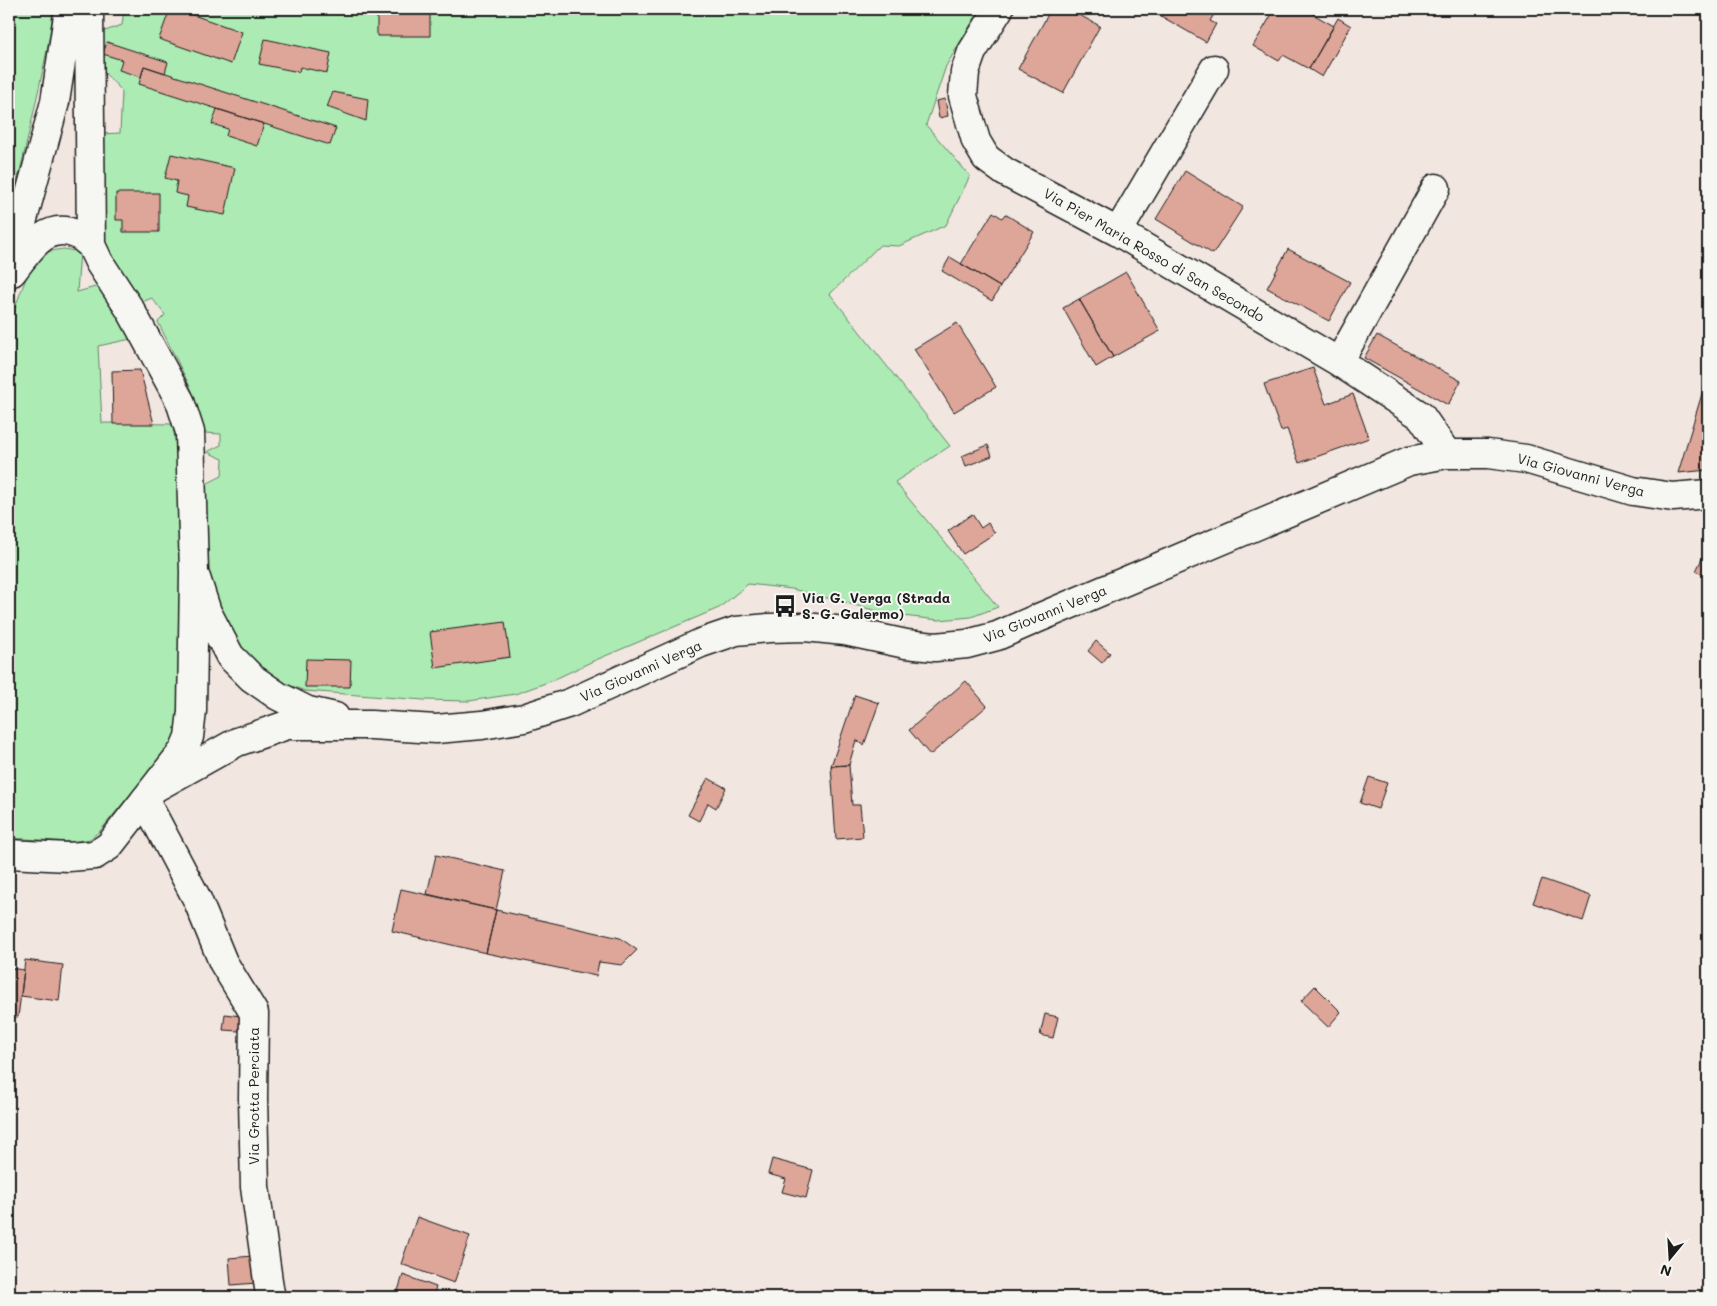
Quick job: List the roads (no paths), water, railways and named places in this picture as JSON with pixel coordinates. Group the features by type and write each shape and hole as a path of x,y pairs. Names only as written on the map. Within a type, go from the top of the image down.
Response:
{"street":[{"path":"9,261 22,223 55,102 69,9"},
{"path":"9,854 68,857 95,856 109,846 183,751 189,737 192,711 194,572 190,432 175,393 131,310 99,262 91,245 89,9"},
{"name":"Via Pier Maria Rosso di San Secondo","path":"999,9 972,52 965,72 963,96 976,141 986,158 1005,172 1118,232 1339,362 1421,416 1447,454"},
{"path":"1118,232 1214,69"},
{"path":"1339,362 1436,188"},
{"path":"9,276 34,244 44,235 59,231 77,234 91,245"},
{"name":"Via Giovanni Verga","path":"371,725 436,729 482,725 524,718 570,703 701,643 736,631 805,627 845,631 906,644 935,647 967,644 997,636 1409,461 1447,454 1488,454 1526,459 1633,491 1673,497 1708,494"},
{"path":"194,572 206,612 230,656 252,678 278,696 308,711 371,725"},
{"path":"151,793 236,742 287,726 371,725"},
{"name":"Via Grotta Perciata","path":"151,793 224,962 254,1013 255,1188 271,1297"}],"place":[{"name":"Via G. Verga (Strada S. G. Galermo)","path":"785,606"}]}
